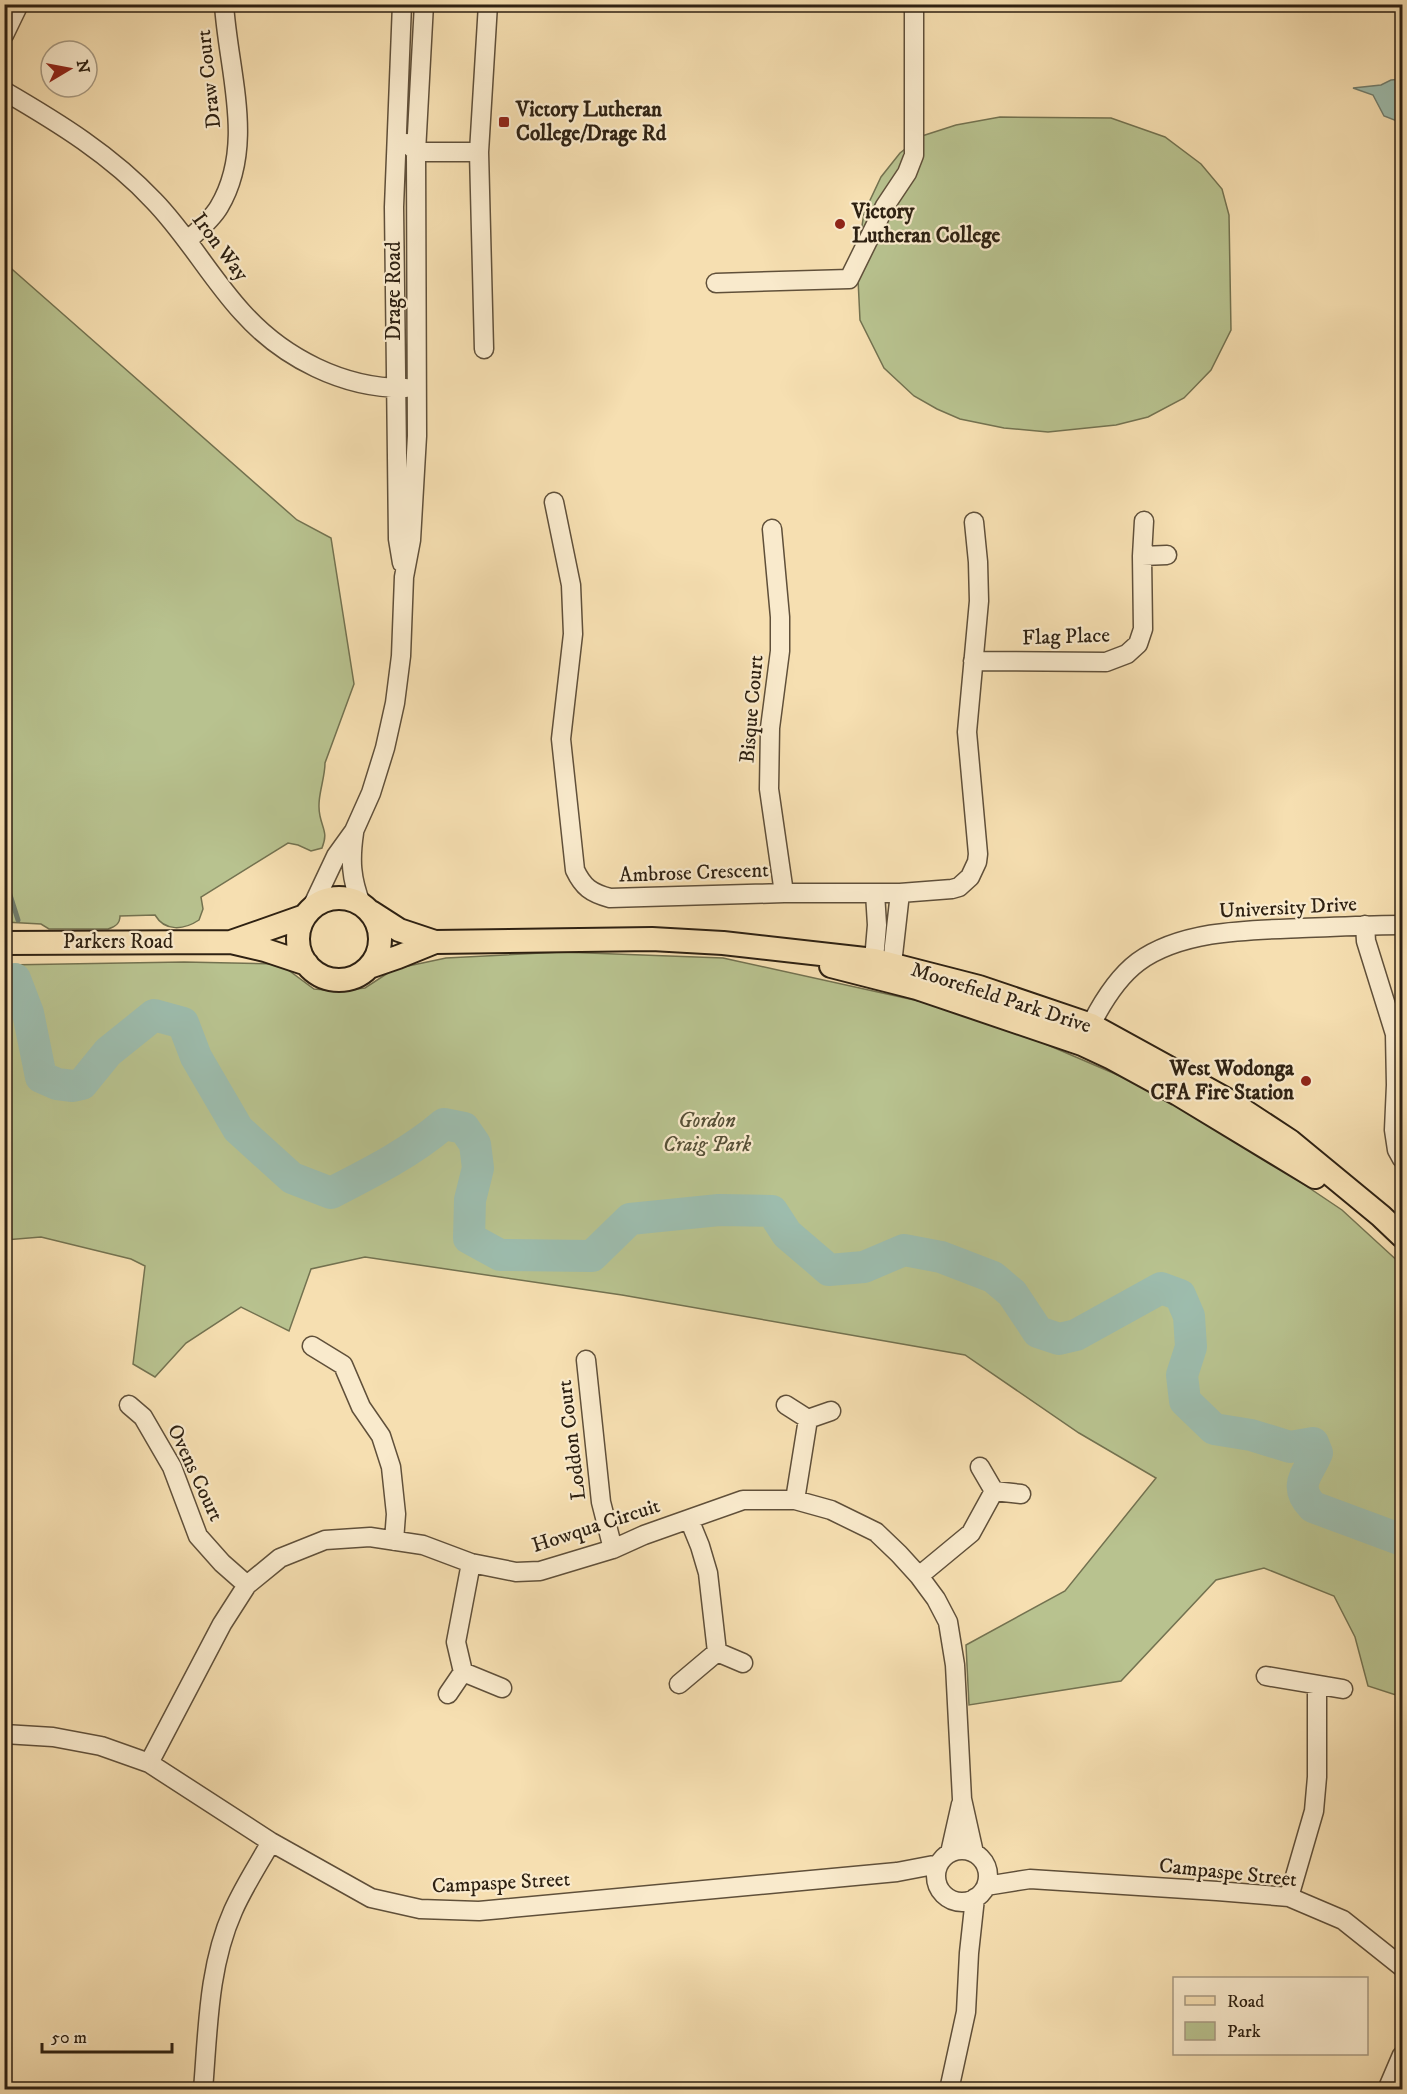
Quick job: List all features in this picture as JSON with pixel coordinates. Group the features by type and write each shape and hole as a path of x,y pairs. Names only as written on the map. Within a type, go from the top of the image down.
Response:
{"main road":[{"path":"330,899 351,899 399,930 435,942 369,967 360,974 338,980 315,972 307,964 298,940 300,928 308,913 330,899"},
{"path":"366,908 378,925 380,940 377,954 369,967"},
{"name":"Parkers Road","path":"231,942 308,913"},
{"name":"Moorefield Park Drive","path":"435,942 652,939 782,949 808,960 882,967 927,991 1086,1034 1112,1058 1178,1094 1381,1216 1402,1236"},
{"name":"Parkers Road","path":"4,943 231,942 307,964"}],"street":[{"path":"4,35 19,4"},
{"name":"Draw Court","path":"188,240 219,208 228,189 236,161 238,108 226,38 224,4"},
{"name":"Drage Road","path":"402,4 394,207 398,539 405,577"},
{"name":"Drage Road","path":"308,913 336,856 354,831 371,794 385,748 395,703 401,656 417,436 416,152 424,4"},
{"path":"484,349 479,152 488,4"},
{"path":"716,283 849,279 885,206 907,173 914,155 914,4"},
{"name":"Iron Way","path":"4,91 57,122 128,175 188,240 242,313 301,360 334,377 357,383 396,388 417,387"},
{"path":"396,131 416,152 479,152"},
{"name":"Ambrose Crescent","path":"554,502 572,585 573,634 561,739 575,870 585,888 594,894 609,898 783,893 900,893 958,887 970,877 978,854 967,732 979,601 974,522"},
{"name":"Flag Place","path":"973,661 1106,662 1127,654 1138,644 1143,629 1144,520"},
{"name":"Bisque Court","path":"772,529 780,617 780,651 770,728 769,780 783,893"},
{"path":"1142,556 1167,555"},
{"name":"Drage Road","path":"354,831 351,859 356,890 366,908"},
{"path":"875,893 882,967"},
{"path":"882,967 900,893"},
{"name":"University Drive","path":"1086,1034 1126,972 1140,961 1175,944 1198,937 1245,929 1402,925"},
{"path":"1365,926 1366,941 1395,1034 1394,1130 1397,1150 1402,1159"},
{"path":"312,1346 343,1365 361,1407 381,1436 391,1467 396,1514 394,1541"},
{"name":"Loddon Court","path":"586,1360 602,1502 613,1549"},
{"name":"Ovens Court","path":"129,1405 143,1417 172,1467 198,1536 222,1563 247,1585"},
{"path":"786,1405 808,1419"},
{"path":"808,1419 831,1411"},
{"path":"795,1500 808,1419"},
{"path":"980,1467 994,1491"},
{"path":"994,1491 1021,1494"},
{"path":"919,1576 971,1533 994,1491"},
{"name":"Howqua Circuit","path":"150,1763 222,1624 247,1585 280,1558 325,1540 370,1537 423,1545 471,1563 516,1572 540,1571 613,1549 743,1500 795,1500 831,1510 876,1532 919,1576 936,1599 948,1622 955,1665 962,1799 979,1858"},
{"path":"689,1519 708,1573 717,1652"},
{"path":"448,1694 463,1672 456,1642 471,1563"},
{"path":"717,1652 743,1663"},
{"path":"679,1684 717,1652"},
{"path":"463,1672 502,1688"},
{"path":"1266,1676 1343,1689"},
{"path":"1289,1897 1314,1811 1317,1777 1317,1685"},
{"name":"Campaspe Street","path":"4,1734 53,1737 91,1744 150,1763 271,1842 371,1898 420,1909 479,1911 897,1872 944,1858"},
{"name":"Howqua Circuit","path":"944,1858 962,1799"},
{"path":"203,2090 210,2001 217,1957 233,1912 271,1842"},
{"path":"949,2090 966,2012 969,1953 981,1892 988,1878 979,1858 958,1850 944,1858 936,1880 938,1887 949,1899 964,1902 981,1892"},
{"name":"Campaspe Street","path":"979,1858 1030,1880"},
{"name":"Campaspe Street","path":"897,1872 938,1887"},
{"name":"Campaspe Street","path":"981,1892 1030,1880 1289,1897 1342,1920 1402,1967"},
{"path":"957,1901 969,1953"},
{"path":"1387,2090 1402,2055"}],"green space":[{"path":"1000,117 1111,118 1165,137 1201,164 1222,189 1229,215 1231,330 1211,370 1184,398 1148,417 1116,425 1048,432 1004,428 960,419 937,409 914,396 884,368 860,320 857,258 864,213 881,177 900,153 922,136 956,125"},
{"path":"5,263 297,520 331,538 354,684 325,763 319,803 325,835 324,843 322,848 311,851 288,843 201,897 203,909 199,920 187,926 169,927 159,921 155,915 120,916 117,925 108,929 49,929 41,924 5,922"},
{"path":"1400,608 1402,608 1402,726"},
{"name":"Gordon Craig Park","path":"561,952 723,958 973,1013 1183,1103 1342,1210 1402,1265 1402,1697 1368,1686 1355,1637 1334,1596 1264,1568 1216,1580 1121,1681 969,1705 966,1645 1065,1591 1156,1478 1079,1433 965,1355 622,1295 365,1257 311,1269 289,1331 241,1307 186,1343 155,1377 133,1364 145,1266 131,1259 41,1237 5,1240 5,965 184,962 280,964 314,989 338,991 365,988 394,969 446,958"}],"shaded area":[{"path":"1402,79 1402,123 1384,116 1373,95 1353,88 1381,85 1391,80"}],"waterway":[{"path":"4,876 18,920"},
{"path":"15,979 28,1013 41,1077 57,1084 73,1086 82,1084 108,1052 154,1015 183,1023 196,1057 238,1129 292,1178 331,1193 404,1153 444,1124 464,1128 475,1144 478,1168 470,1200 469,1238 500,1255 592,1256 630,1219 719,1210 772,1211 787,1234 829,1270 864,1267 904,1250 941,1257 993,1277 1012,1293 1038,1332 1059,1339 1076,1335 1161,1288 1180,1295 1189,1316 1191,1347 1182,1375 1185,1401 1214,1429 1251,1435 1290,1447 1313,1443 1317,1453 1306,1474 1303,1486 1307,1499 1313,1507 1402,1540"}],"place":[{"name":"Victory Lutheran College/Drage Rd","path":"504,122"},
{"name":"Victory Lutheran College","path":"840,224"},
{"name":"West Wodonga CFA Fire Station","path":"1306,1081"}]}
